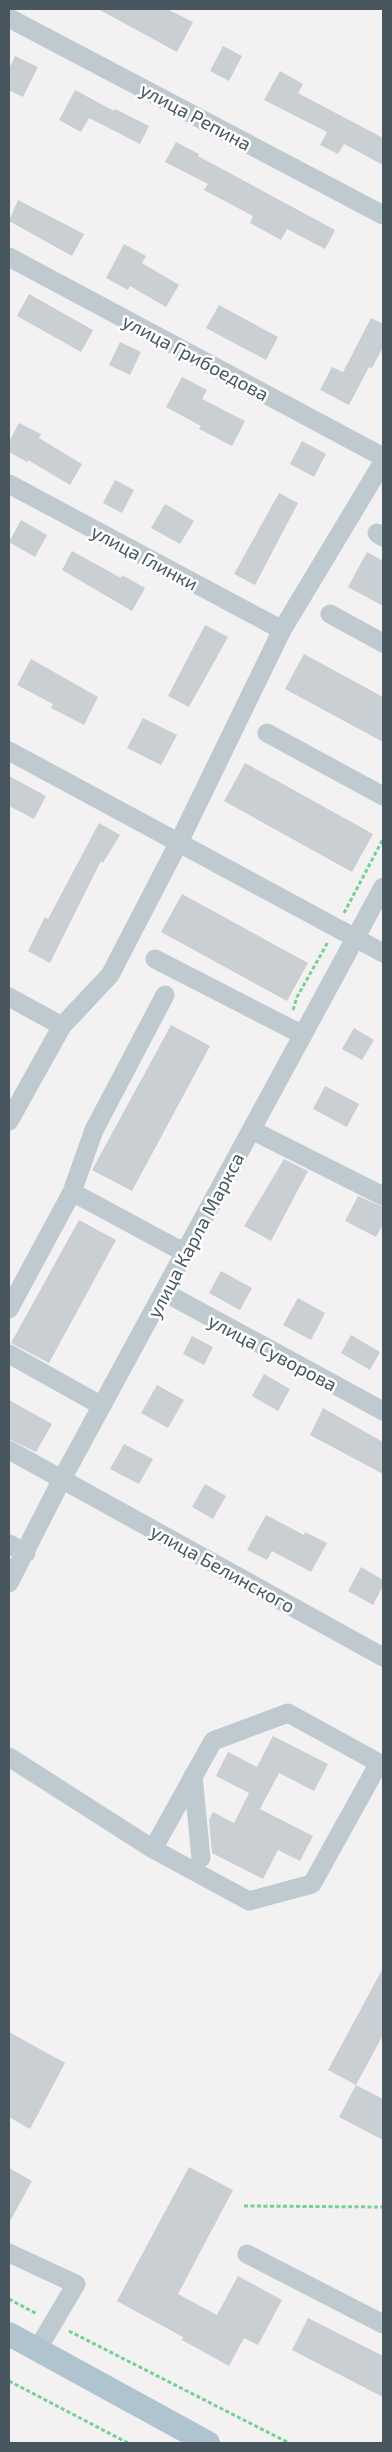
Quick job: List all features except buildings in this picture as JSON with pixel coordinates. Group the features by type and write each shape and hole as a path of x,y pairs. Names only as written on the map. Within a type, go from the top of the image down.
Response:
{"main road":[{"path":"9,2334 208,2443"}],"street":[{"name":"улица Репина","path":"9,18 383,215"},
{"name":"улица Грибоедова","path":"9,257 383,457"},
{"path":"9,1122 62,1026 110,974 179,842 282,630 383,462"},
{"name":"улица Глинки","path":"9,484 282,630"},
{"path":"330,614 383,642"},
{"path":"267,733 383,796"},
{"path":"9,751 383,953"},
{"name":"улица Карла Маркса","path":"9,1584 62,1479 383,887"},
{"path":"155,959 303,1035"},
{"path":"9,1309 72,1192 94,1130 165,995"},
{"path":"9,997 62,1026"},
{"path":"252,1130 383,1196"},
{"path":"72,1192 174,1247 186,1251"},
{"name":"улица Суворова","path":"164,1292 383,1411"},
{"path":"9,1354 102,1406"},
{"name":"улица Белинского","path":"9,1450 383,1657"},
{"path":"9,1544 26,1553"},
{"path":"9,1757 153,1849 248,1901 312,1884 379,1763 288,1713 213,1741 153,1849"},
{"path":"193,1776 201,1858"},
{"path":"9,2252 76,2284 37,2350"},
{"path":"247,2254 383,2324"}],"path":[{"path":"244,2206 383,2207"},
{"path":"9,2299 289,2443"},
{"path":"9,2381 128,2443"}]}
